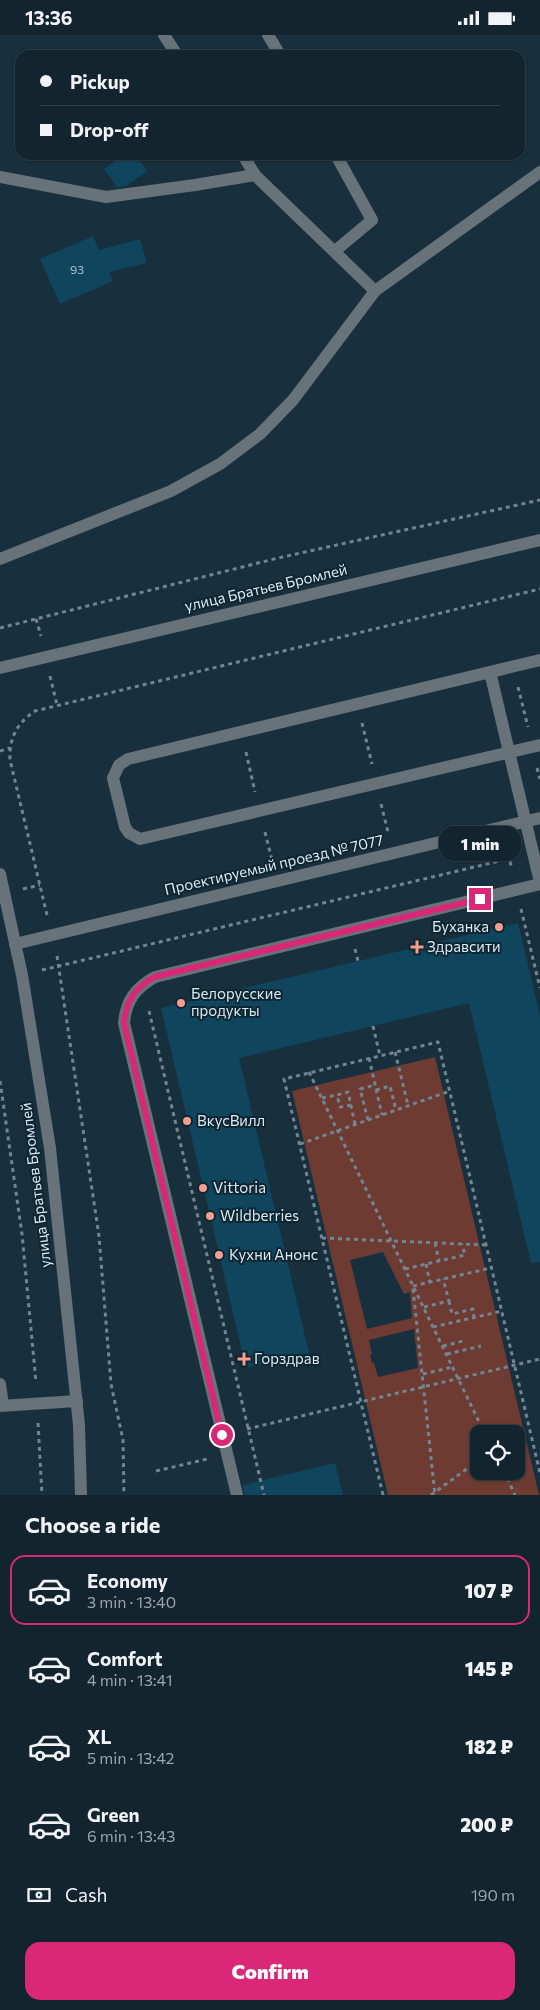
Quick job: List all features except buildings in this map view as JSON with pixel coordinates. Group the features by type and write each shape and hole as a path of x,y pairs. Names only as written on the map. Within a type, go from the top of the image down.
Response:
{"street":[{"path":"164,35 174,50"},
{"path":"268,35 277,50"},
{"path":"246,160 256,175 376,291"},
{"path":"334,251 372,219 339,160"},
{"path":"0,559 171,491 220,464 260,434 294,400 376,291 540,172"},
{"path":"0,177 106,197 256,175"},
{"name":"улица Братьев Бромлей","path":"0,669 540,540"},
{"path":"536,746 148,839 140,839 129,833 125,827 113,778 118,765 128,759 540,660"},
{"path":"236,1495 124,1023 125,1012 135,991 154,977 540,883 490,672"},
{"name":"Проектируемый проезд № 7077","path":"15,944 540,818"},
{"name":"улица Братьев Бромлей","path":"0,875 22,975 50,1148 77,1401 81,1495"},
{"path":"0,1384 1,1406 77,1401"}],"path":[{"path":"0,628 278,558 540,500"},
{"path":"124,1495 122,1440 111,1384 99,1236 59,966 10,760 12,737 26,717 41,709 540,589"},
{"path":"513,667 536,746 540,779"},
{"path":"0,751 10,748"},
{"path":"59,966 533,853"},
{"path":"517,890 540,988"},
{"path":"513,914 531,910"},
{"path":"346,954 365,950"},
{"path":"147,1002 264,1495"},
{"path":"373,1026 380,1055"},
{"path":"383,1495 284,1079 438,1042 540,1473"},
{"path":"396,1052 408,1105"},
{"path":"369,1058 382,1115"},
{"path":"309,1073 481,1425"},
{"path":"0,1081 22,1234 37,1404 42,1495"},
{"path":"368,1120 360,1089 390,1086 396,1110"},
{"path":"300,1143 450,1091"},
{"path":"322,1098 348,1092 355,1124"},
{"path":"337,1095 340,1107 351,1105"},
{"path":"322,1238 486,1245"},
{"path":"435,1243 439,1261"},
{"path":"405,1269 465,1255 462,1244"},
{"path":"426,1264 430,1283"},
{"path":"413,1286 491,1268"},
{"path":"443,1279 452,1314 473,1309 474,1318"},
{"path":"413,1286 435,1493"},
{"path":"424,1307 449,1301"},
{"path":"434,1327 502,1311"},
{"path":"442,1346 463,1341"},
{"path":"446,1354 481,1347"},
{"path":"260,1426 540,1359"},
{"path":"423,1374 453,1367"},
{"path":"156,1471 227,1454"},
{"path":"431,1495 470,1467"},
{"path":"508,1480 515,1495"}],"shaded area":[{"path":"435,1057 522,1425 470,1425 470,1480 525,1480 525,1436 539,1495 388,1495 292,1091","holes":["383,1252 404,1294 410,1292 412,1318 367,1329 350,1260","414,1329 418,1368 378,1377 370,1355 372,1355 369,1340"]}],"place":[{"name":"Буханка","path":"499,927"},
{"name":"Здравсити","path":"417,947"},
{"name":"Белорусские продукты","path":"181,1003"},
{"name":"ВкусВилл","path":"187,1121"},
{"name":"Vittoria","path":"203,1188"},
{"name":"Wildberries","path":"210,1216"},
{"name":"Кухни Анонс","path":"219,1255"},
{"name":"Горздрав","path":"244,1359"}],"route":[{"path":"222,1435 124,1023 129,1001 135,991 154,977 480,899"}]}
